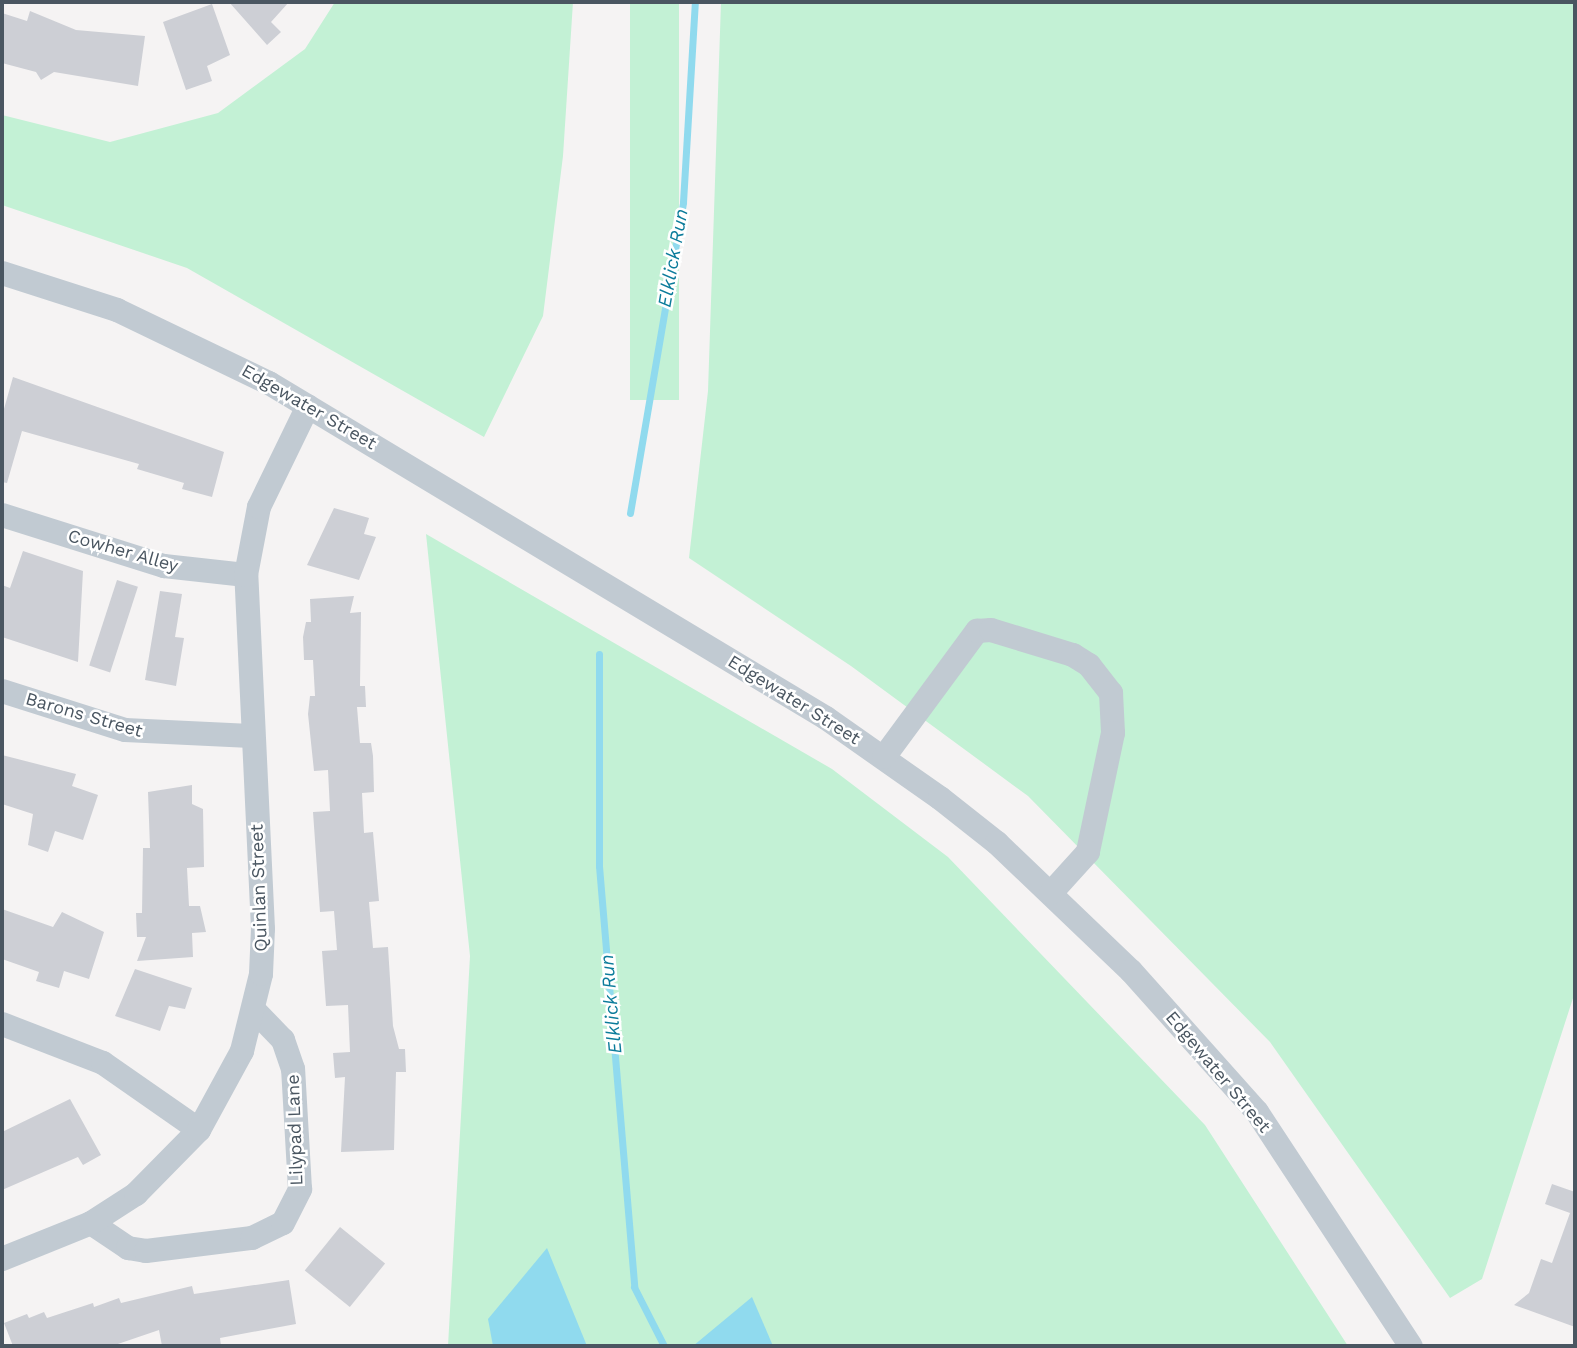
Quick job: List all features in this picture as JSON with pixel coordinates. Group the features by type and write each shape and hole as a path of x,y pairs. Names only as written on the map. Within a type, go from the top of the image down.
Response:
{"street":[{"name":"Edgewater Street","path":"2,273 117,310 178,336 308,406 884,757 997,843 1131,971 1256,1112 1411,1346"},
{"name":"Quinlan Street","path":"2,1259 91,1223 136,1194 199,1130 223,1092 254,1010 263,929 251,736 246,575 259,507 308,406"},
{"name":"Cowher Alley","path":"2,515 164,566 246,575"},
{"path":"884,757 977,631 991,630 1073,654 1089,665 1111,693 1113,733 1088,852 1051,892"},
{"name":"Barons Street","path":"2,691 125,730 251,736"},
{"name":"Lilypad Lane","path":"91,1223 128,1248 146,1251 252,1238 283,1223 300,1189 293,1069 283,1040 254,1010"},
{"path":"2,1024 103,1063 199,1130"}],"green space":[{"path":"335,2 573,2 563,156 543,316 484,437 187,268 2,205 2,115 110,142 218,113 305,49"},
{"path":"630,2 679,2 679,400 630,400"},
{"path":"721,2 1575,2 1575,992 1482,1279 1450,1298 1270,1042 1028,796 851,666 689,558 708,391"},
{"path":"426,534 832,769 948,857 1205,1125 1348,1346 448,1346 470,956"}],"water":[{"path":"547,1248 587,1346 493,1346 488,1319"},
{"path":"752,1297 773,1346 693,1346"}],"building":[{"path":"229,2 289,2 271,22 281,32 267,45"},
{"path":"212,4 230,55 207,66 212,81 186,90 163,22"},
{"path":"30,11 76,30 145,36 138,86 54,72 41,80 36,72 2,63 2,13 27,21"},
{"path":"13,377 224,452 212,497 182,489 184,483 137,469 139,464 22,431 7,483 2,482 2,416"},
{"path":"334,508 369,518 364,534 376,537 359,580 307,565"},
{"path":"23,551 83,571 78,662 2,637 2,585 10,588"},
{"path":"117,580 138,587 110,672 89,666"},
{"path":"160,591 182,594 175,637 184,638 176,686 145,680"},
{"path":"354,596 350,613 361,612 360,686 365,686 366,707 357,707 360,743 371,743 373,756 374,792 362,793 364,833 373,832 379,901 369,902 373,948 388,947 393,1026 399,1049 405,1049 406,1072 396,1072 394,1150 341,1152 345,1077 335,1078 333,1053 350,1052 348,1005 326,1006 322,951 337,950 334,911 320,912 313,812 330,811 328,770 314,771 308,714 310,696 315,696 313,660 304,660 303,637 306,622 311,622 310,599"},
{"path":"2,755 76,774 72,786 98,795 83,840 55,831 48,852 28,845 33,814 2,804"},
{"path":"192,785 192,804 203,809 204,867 187,868 189,906 200,906 206,932 192,933 193,957 137,961 146,937 137,937 136,913 142,913 143,848 150,848 148,792"},
{"path":"2,909 53,927 62,912 104,932 89,979 64,971 59,988 36,981 39,972 2,959"},
{"path":"135,969 192,988 185,1009 169,1006 160,1031 115,1016"},
{"path":"70,1099 101,1155 83,1165 78,1157 2,1190 2,1132"},
{"path":"1552,1184 1575,1192 1575,1327 1514,1305 1529,1293 1541,1259 1552,1263 1570,1213 1545,1204"},
{"path":"340,1227 385,1264 350,1307 305,1271"},
{"path":"289,1280 296,1324 220,1338 221,1346 162,1346 159,1330 112,1346 13,1346 4,1323 27,1314 29,1318 44,1312 47,1318 93,1303 94,1307 119,1298 121,1303 192,1286 194,1294"}],"waterway":[{"name":"Elklick Run","path":"630,513 683,202 695,2"},
{"name":"Elklick Run","path":"599,654 599,866 634,1287 664,1346"}]}
